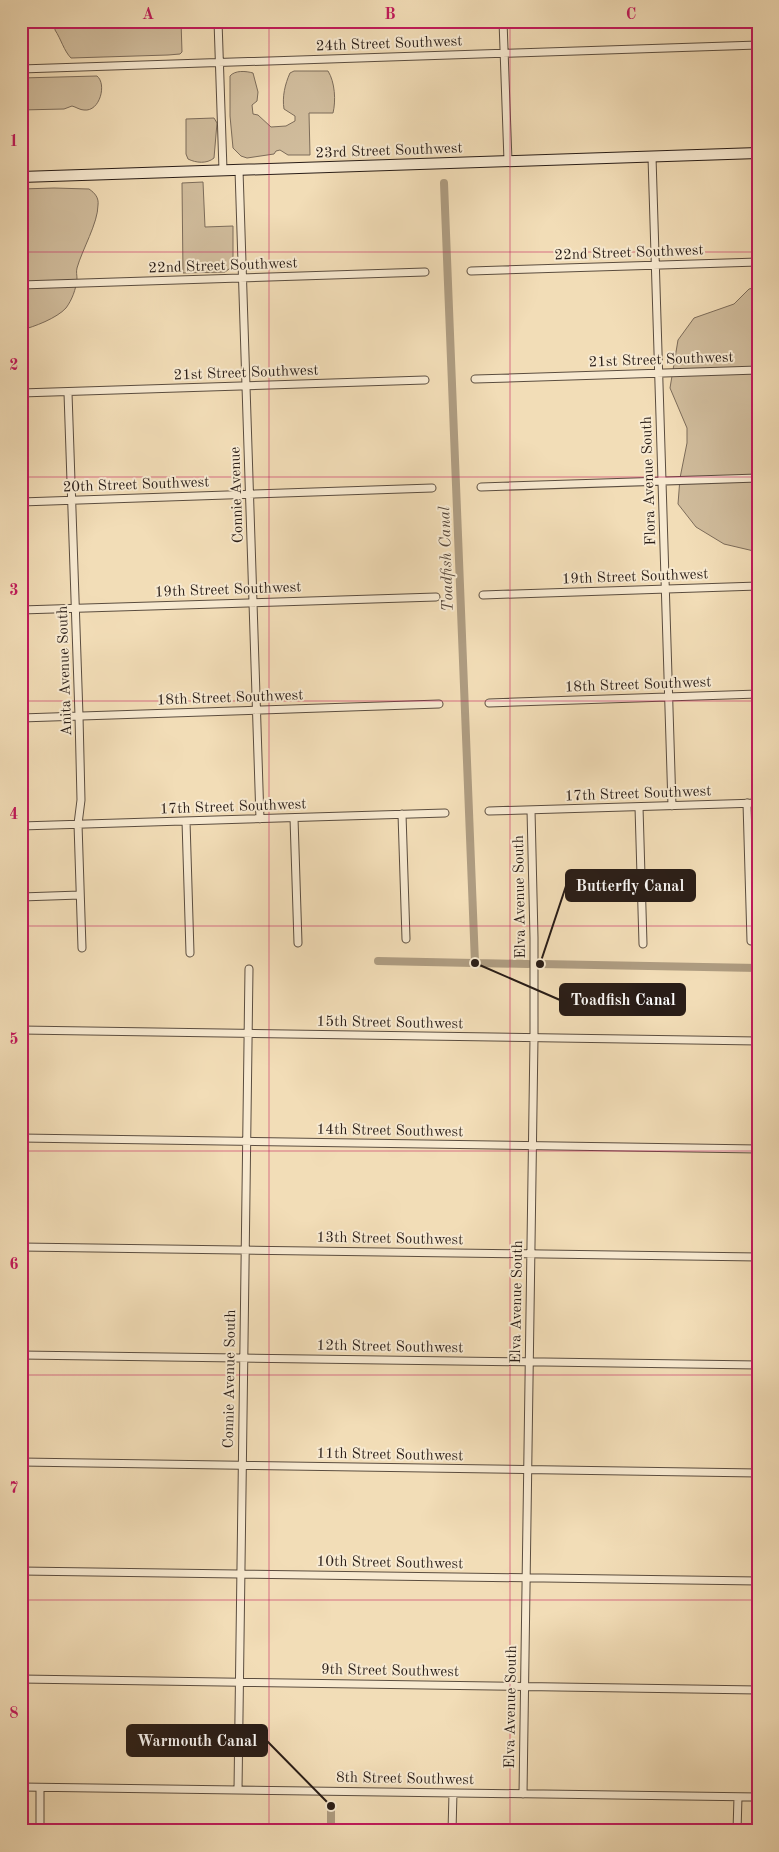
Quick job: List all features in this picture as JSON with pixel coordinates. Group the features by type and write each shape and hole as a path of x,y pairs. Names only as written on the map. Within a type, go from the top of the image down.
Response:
{"street":[{"path":"218,21 223,170"},
{"path":"503,21 508,161"},
{"name":"24th Street Southwest","path":"21,69 758,45"},
{"name":"23rd Street Southwest","path":"21,177 758,153"},
{"name":"Flora Avenue South","path":"652,156 672,806"},
{"name":"Connie Avenue","path":"239,170 260,819"},
{"name":"22nd Street Southwest","path":"470,271 758,262"},
{"name":"22nd Street Southwest","path":"21,285 425,272"},
{"name":"21st Street Southwest","path":"475,379 758,370"},
{"name":"21st Street Southwest","path":"21,393 68,393 425,380"},
{"name":"Anita Avenue South","path":"68,393 80,716 82,800 78,824 82,948"},
{"path":"481,487 758,478"},
{"name":"20th Street Southwest","path":"21,502 432,488"},
{"name":"19th Street Southwest","path":"483,595 758,586"},
{"name":"19th Street Southwest","path":"21,610 436,597"},
{"name":"18th Street Southwest","path":"489,703 758,694"},
{"name":"18th Street Southwest","path":"21,718 439,704"},
{"path":"747,803 751,941"},
{"name":"17th Street Southwest","path":"489,811 758,803"},
{"path":"639,807 643,944"},
{"name":"Elva Avenue South","path":"523,1794 534,1038 531,810"},
{"name":"17th Street Southwest","path":"21,826 445,813"},
{"path":"402,814 406,939"},
{"path":"294,818 298,943"},
{"path":"186,821 190,953"},
{"path":"21,897 80,895"},
{"name":"Connie Avenue South","path":"238,1790 249,969"},
{"name":"15th Street Southwest","path":"21,1030 758,1041"},
{"name":"14th Street Southwest","path":"21,1138 758,1149"},
{"name":"13th Street Southwest","path":"21,1247 758,1257"},
{"name":"12th Street Southwest","path":"21,1355 758,1365"},
{"name":"11th Street Southwest","path":"21,1462 758,1473"},
{"name":"10th Street Southwest","path":"21,1571 758,1581"},
{"name":"9th Street Southwest","path":"21,1679 758,1690"},
{"name":"8th Street Southwest","path":"21,1787 758,1797"},
{"path":"40,1788 40,1831"},
{"path":"452,1831 453,1793"},
{"path":"737,1831 738,1797"}],"shaded area":[{"path":"55,21 181,21 182,52 180,54 168,55 71,58 55,30"},
{"path":"244,71 253,73 258,92 257,101 252,105 253,114 258,115 271,127 286,126 295,121 295,116 284,109 283,104 290,73 294,71 328,71 333,86 335,97 333,113 309,113 310,155 288,155 280,150 274,154 247,158 241,156 233,148 230,116 230,76"},
{"path":"97,76 100,80 102,91 98,102 90,109 82,110 72,106 64,109 21,110 21,78"},
{"path":"214,118 217,123 214,158 201,162 188,159 186,154 186,119"},
{"path":"203,182 205,227 233,226 233,266 225,272 183,273 182,183"},
{"path":"21,189 89,189 97,198 97,212 93,228 79,261 76,287 68,305 62,312 51,319 21,330"},
{"path":"758,287 758,552 724,544 696,527 678,504 680,478 687,443 687,428 670,388 678,340 694,318 734,304 749,289"}],"waterway":[{"name":"Toadfish Canal","path":"444,183 475,963"},
{"path":"378,961 528,964"},
{"path":"540,964 758,968"},
{"path":"331,1806 331,1831"}],"place":[{"name":"Toadfish Canal","path":"475,963"},
{"name":"Butterfly Canal","path":"540,964"},
{"name":"Warmouth Canal","path":"331,1806"}]}
